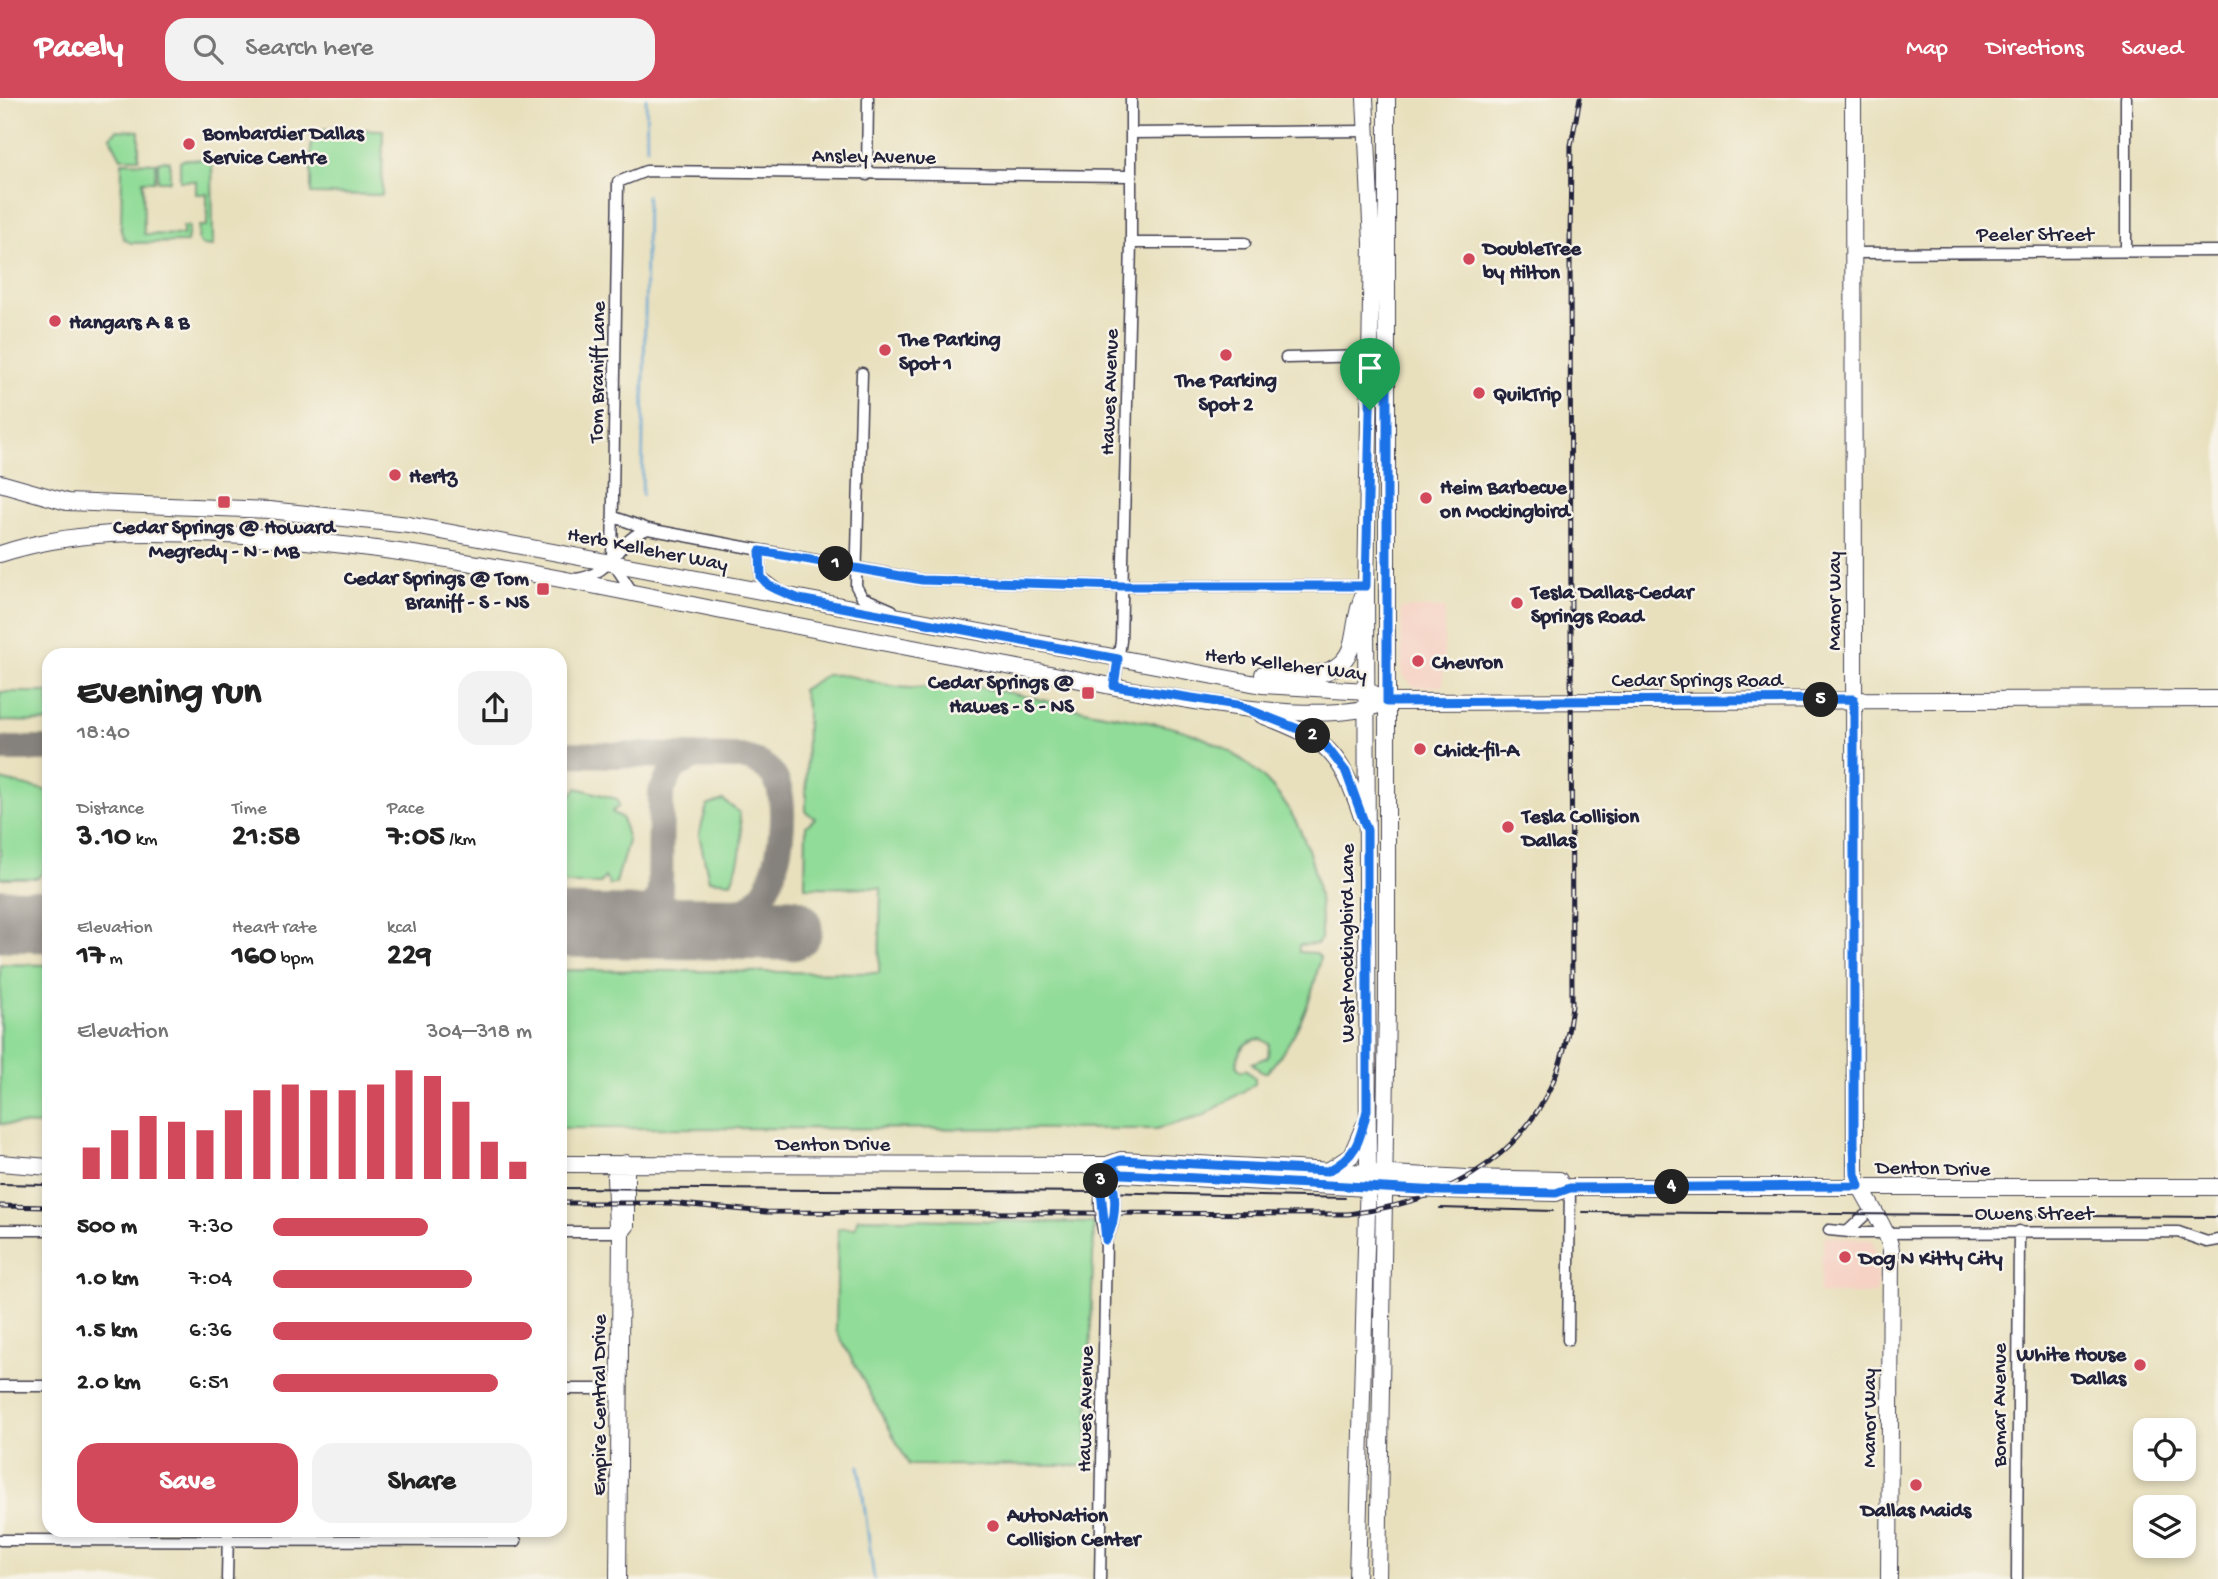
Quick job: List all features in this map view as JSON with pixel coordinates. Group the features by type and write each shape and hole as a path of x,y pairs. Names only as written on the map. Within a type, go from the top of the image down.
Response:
{"main road":[{"name":"West Mockingbird Lane","path":"1365,98 1379,356"},
{"name":"West Mockingbird Lane","path":"1378,1579 1387,1006 1387,702 1378,463 1379,356 1389,206 1387,98"},
{"name":"Manor Way","path":"1853,98 1854,1143 1855,1174 1889,1258 1889,1579"},
{"path":"1371,205 1389,206"},
{"name":"West Mockingbird Lane","path":"1357,1579 1367,1181 1366,589 1378,463"},
{"name":"Herb Kelleher Way","path":"0,483 49,498 99,506 216,507 371,519 612,561 799,599 1223,678 1292,688 1368,691 1387,702"},
{"name":"Herb Kelleher Way","path":"0,554 54,539 98,533 179,533 368,547 566,580 1114,686 1237,705 1298,713 1368,710 1387,702"},
{"path":"1223,678 1235,674 1303,677 1330,670 1344,658 1352,646 1358,608 1366,589"},
{"name":"Cedar Springs Road","path":"1387,702 2218,699"},
{"path":"1237,705 1311,734 1326,746 1346,772 1367,830"},
{"path":"1367,1005 1387,1006"},
{"path":"1328,1171 1350,1156 1367,1110"},
{"name":"Denton Drive","path":"567,1164 1107,1165 1121,1160 1328,1171 1367,1181"},
{"path":"0,1163 42,1166"},
{"name":"Empire Central Drive","path":"618,1579 621,1231 625,1226 621,1163"},
{"name":"Denton Drive","path":"1107,1165 1122,1174 1385,1181 1556,1193 1567,1188 2218,1187"},
{"name":"Manor Way","path":"1859,1186 1856,1195 1864,1216 1880,1232"},
{"path":"1363,1355 1382,1354"},
{"path":"1359,1534 1378,1535"}],"street":[{"path":"867,175 868,98"},
{"name":"Hawes Avenue","path":"1114,686 1122,586 1131,243 1131,98"},
{"path":"2126,98 2126,251"},
{"path":"1131,133 1367,131"},
{"name":"Ansley Avenue","path":"618,182 646,171 1132,176"},
{"name":"Tom Braniff Lane","path":"612,561 618,182"},
{"path":"1131,243 1245,243"},
{"name":"Peeler Street","path":"1853,253 2218,251"},
{"path":"1286,358 1379,356"},
{"path":"862,373 859,568 856,586 862,597 921,622"},
{"path":"614,517 648,529 922,580 1366,589"},
{"path":"566,580 589,577 612,561 628,538 648,529"},
{"path":"760,551 761,577 769,586 799,599"},
{"path":"612,561 633,593"},
{"name":"Hawes Avenue","path":"1100,1579 1106,1240 1100,1182 1107,1165"},
{"path":"1567,1188 1568,1340"},
{"path":"1847,1231 1864,1216"},
{"path":"0,1230 42,1230"},
{"name":"Owens Street","path":"1829,1230 2178,1232 2207,1242 2218,1240"},
{"path":"567,1232 621,1231"},
{"name":"Bomar Avenue","path":"2017,1579 2019,1231"},
{"path":"0,1386 42,1386"},
{"path":"567,1389 620,1389"},
{"path":"0,1540 171,1537"},
{"path":"227,1579 228,1537"},
{"path":"286,1537 516,1541"}],"shaded area":[{"path":"1401,608 1445,608 1443,686 1415,687 1402,675"},
{"path":"1824,1236 1872,1240 1879,1260 1876,1294 1819,1294"}],"green space":[{"path":"323,129 383,130 382,195 311,194 311,135 323,134"},
{"path":"117,130 139,131 139,158 121,158 110,137"},
{"path":"212,160 213,246 202,245 198,241 199,226 207,226 207,194 196,194 196,181 180,181 180,161"},
{"path":"122,162 156,163 155,181 143,181 144,234 183,235 183,226 189,226 187,242 131,243 124,239 121,231"},
{"path":"158,162 170,162 170,181 158,181"},
{"path":"826,675 847,676 899,687 979,687 1188,732 1221,746 1249,765 1272,787 1305,840 1320,904 1321,939 1317,944 1299,945 1299,952 1316,953 1320,957 1313,989 1295,1032 1278,1059 1267,1072 1261,1072 1252,1063 1268,1057 1269,1044 1261,1039 1250,1041 1240,1051 1237,1067 1242,1071 1246,1069 1255,1078 1255,1084 1203,1116 1156,1129 567,1128 567,970 879,973 881,888 805,887 806,826 815,818 806,812 807,706 802,690"},
{"path":"0,692 42,692 42,722 0,721"},
{"path":"0,780 42,789 42,873 38,878 0,878"},
{"path":"577,788 617,799 619,806 612,812 622,818 628,841 616,883 610,885 605,877 600,884 567,884 567,789 571,795"},
{"path":"723,800 739,812 741,822 741,848 731,882 709,880 699,835 707,806"},
{"path":"0,964 42,965 42,1125 0,1124"},
{"path":"858,1218 1094,1223 1087,1466 909,1465 836,1330 838,1228 855,1228"}],"waterway":[{"path":"646,98 647,148"},
{"path":"642,495 647,195"},
{"path":"859,1466 874,1579"}],"taxiway":[{"path":"0,749 42,749"},
{"path":"567,754 741,757 757,762 770,771 780,791 782,822 778,856 768,886 761,896 742,912 705,928"},
{"path":"612,927 643,917 657,900 660,891 661,792 674,767 696,756"}],"runway":[{"path":"0,920 42,921"},
{"path":"567,926 791,929"}],"tram line":[{"path":"0,1184 42,1185"},
{"path":"567,1188 1101,1192 1345,1198"},
{"path":"1440,1208 1553,1211"},
{"path":"1582,1212 2218,1217"}],"railway":[{"path":"567,1203 669,1203 766,1212 1348,1214 1393,1206 1434,1193 1470,1175 1502,1152 1528,1124 1549,1090 1564,1050 1572,1005 1570,246 1571,145 1580,98"},
{"path":"0,1206 42,1207"}],"place":[{"name":"Bombardier Dallas Service Centre","path":"189,144"},
{"name":"DoubleTree by Hilton","path":"1469,259"},
{"name":"Hangars A & B","path":"55,321"},
{"name":"The Parking Spot 1","path":"885,350"},
{"name":"The Parking Spot 2","path":"1226,355"},
{"name":"QuikTrip","path":"1479,393"},
{"name":"Hertz","path":"395,475"},
{"name":"Heim Barbecue on Mockingbird","path":"1426,498"},
{"name":"Cedar Springs @ Howard Megredy - N - MB","path":"224,502"},
{"name":"Cedar Springs @ Tom Braniff - S - NS","path":"543,589"},
{"name":"Tesla Dallas-Cedar Springs Road","path":"1517,603"},
{"name":"Chevron","path":"1418,661"},
{"name":"Cedar Springs @ Hawes - S - NS","path":"1088,693"},
{"name":"Chick-fil-A","path":"1420,749"},
{"name":"Tesla Collision Dallas","path":"1508,827"},
{"name":"Dog N Kitty City","path":"1845,1257"},
{"name":"White House Dallas","path":"2140,1365"},
{"name":"Dallas Maids","path":"1916,1485"},
{"name":"AutoNation Collision Center","path":"993,1526"}],"route":[{"path":"1370,410 1366,586 1122,586 922,580 760,551 758,561 761,577 769,586 799,599 1118,659 1114,686 1237,705 1311,734 1326,746 1346,772 1367,830 1367,1110 1355,1150 1345,1163 1328,1171 1121,1160 1107,1165 1100,1182 1102,1228 1106,1240 1112,1229 1114,1182 1107,1165 1122,1174 1462,1192 1556,1193 1563,1188 1859,1186 1855,1174 1854,1143 1854,699 1387,702 1387,355 1371,356 1370,410"}]}
